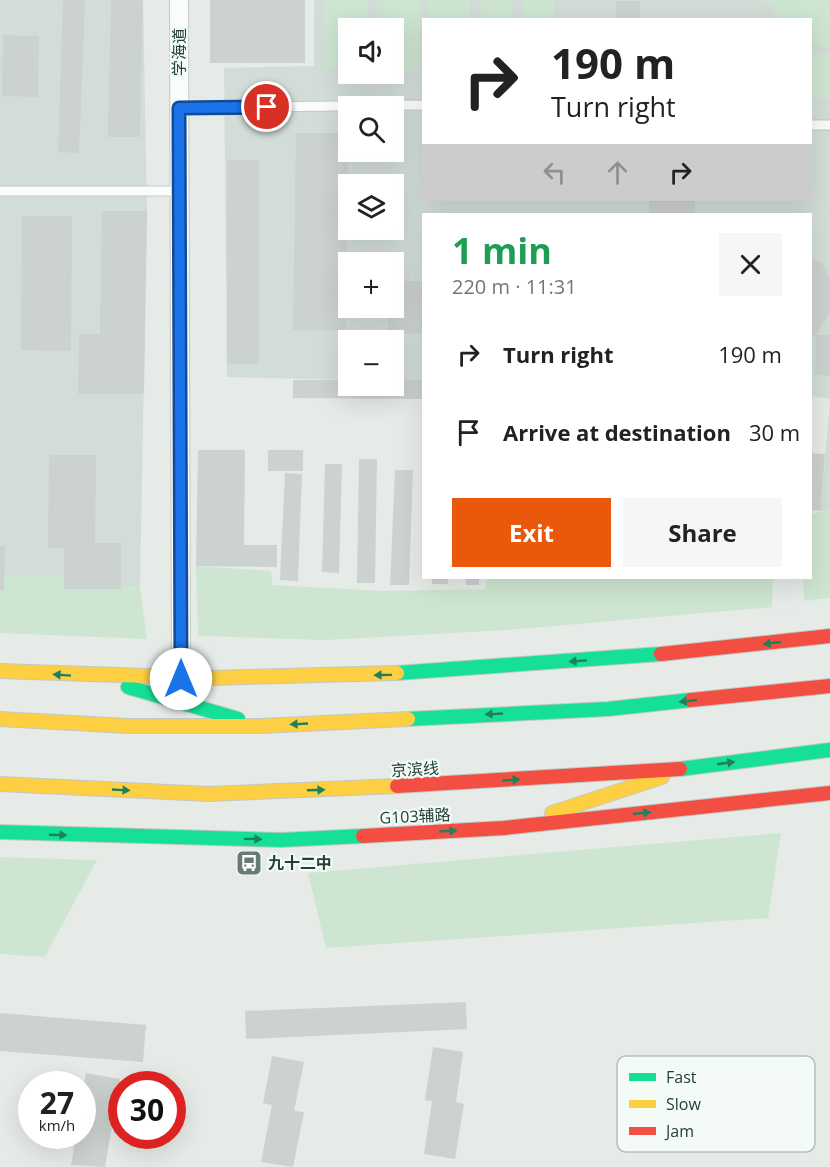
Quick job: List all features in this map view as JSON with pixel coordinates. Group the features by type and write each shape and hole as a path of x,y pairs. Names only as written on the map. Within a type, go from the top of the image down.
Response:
{"main road":[{"path":"0,671 98,678 181,679 404,674 680,653 830,636"},
{"path":"98,678 261,726"},
{"path":"0,719 128,726 261,726 608,709 830,686"},
{"name":"京滨线","path":"0,784 208,794 431,785 688,768 830,750"},
{"path":"504,828 688,768"},
{"name":"G103辅路","path":"0,832 281,840 504,828 830,793"}],"street":[{"name":"学海道","path":"180,0 178,191 181,679"}],"lane":[{"path":"179,108 422,105"},
{"path":"812,125 830,125"},
{"path":"0,191 178,191"}],"shaded area":[{"path":"0,0 143,0 147,211 140,587 64,589 64,575 4,575 0,591"},
{"path":"314,0 830,0 830,399 812,396 812,213 422,213 422,380 404,380 404,330 338,330 338,380 227,377 224,68 314,66"},
{"path":"830,399 830,510 821,511"}],"green space":[{"path":"325,0 368,0 368,18 338,18 338,68 324,68"},
{"path":"377,0 420,0 419,70 404,70 404,18 377,18"},
{"path":"428,0 470,0 470,18 428,18"},
{"path":"481,0 513,0 512,18 481,18"},
{"path":"523,0 554,0 554,18 522,18"},
{"path":"765,0 830,0 830,48 824,48 812,42 812,18 779,18"},
{"path":"830,53 830,98 812,99 812,54"},
{"path":"830,510 830,598 804,601 803,579 812,579 812,514"},
{"path":"196,566 271,571 273,585 383,591 485,589 487,579 773,579 772,607 508,630 325,640 198,636"},
{"path":"4,575 64,575 64,589 140,587 147,639 0,633 0,591"},
{"path":"781,833 768,918 326,948 308,873"},
{"path":"0,857 97,860 45,957 0,954"}],"building":[{"path":"63,0 85,0 79,153 58,152"},
{"path":"111,0 143,0 140,137 108,137"},
{"path":"210,0 305,0 305,63 210,63"},
{"path":"616,1 640,1 640,18 616,18"},
{"path":"3,35 39,36 38,97 2,96"},
{"path":"296,133 338,133 338,162 348,162 348,174 338,174 338,240 347,240 347,252 338,252 338,318 346,318 346,330 293,330"},
{"path":"227,160 259,160 259,364 227,364"},
{"path":"649,201 695,201 695,213 649,213"},
{"path":"102,211 147,211 144,394 78,394 79,334 100,334"},
{"path":"22,216 72,216 71,351 21,350"},
{"path":"812,261 820,261 830,277 830,313 816,335 812,336"},
{"path":"404,281 422,281 422,334 404,333 404,330 388,330 389,318 404,318"},
{"path":"816,335 830,335 830,376 815,375"},
{"path":"293,380 338,380 338,396 404,396 404,380 422,380 422,399 293,398"},
{"path":"198,450 245,450 244,545 277,545 277,567 196,566"},
{"path":"268,450 303,450 303,471 268,471"},
{"path":"812,453 825,454 821,511 812,510"},
{"path":"49,455 96,455 95,543 121,543 121,589 64,589 64,548 48,548"},
{"path":"359,459 377,459 375,583 357,583"},
{"path":"325,464 342,464 339,573 322,572"},
{"path":"395,470 413,470 409,585 390,585"},
{"path":"285,473 302,474 298,581 280,580"},
{"path":"0,546 5,546 4,591 0,591"},
{"path":"432,579 448,579 448,584 432,584"},
{"path":"466,579 479,579 479,585 466,585"},
{"path":"466,1002 467,1029 246,1039 245,1011"},
{"path":"0,1013 146,1025 143,1062 0,1051"},
{"path":"433,1047 463,1052 456,1102 464,1104 455,1159 424,1154 432,1101 425,1100"},
{"path":"272,1056 304,1062 294,1111 304,1112 293,1167 261,1162 272,1105 263,1103"},
{"path":"96,1075 108,1077 108,1149 105,1167 71,1165 74,1149 96,1149"}],"traffic: fast":[{"path":"397,673 661,654"},
{"path":"128,687 238,719"},
{"path":"408,719 608,709 691,700"},
{"path":"680,769 830,750"},
{"path":"0,832 281,840 363,836"}],"traffic: slow":[{"path":"0,671 208,678 397,673"},
{"path":"0,719 128,726 261,726 408,719"},
{"path":"552,813 662,777"},
{"path":"0,784 209,794 397,786"}],"traffic: jam":[{"path":"661,654 830,636"},
{"path":"691,700 830,686"},
{"path":"397,786 680,769"},
{"path":"363,836 504,828 830,793"}],"place":[{"name":"九十二中","path":"249,863"}],"route":[{"path":"181,679 179,108 267,107"}]}
